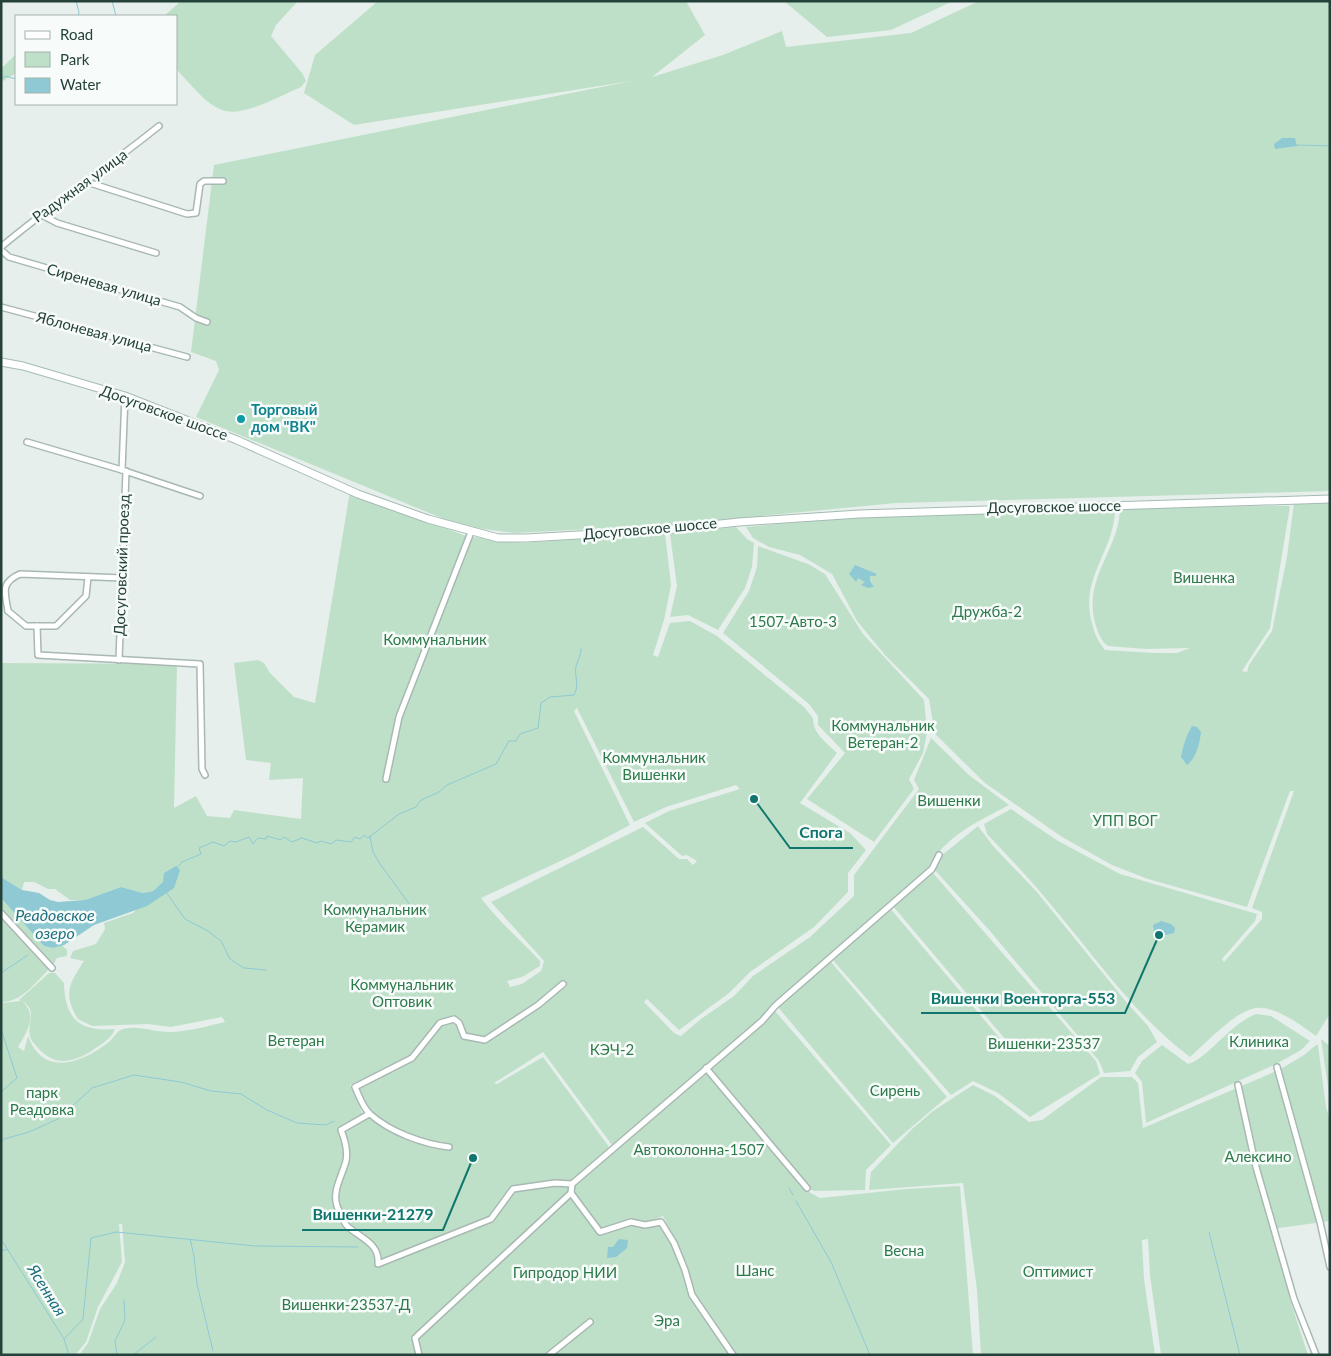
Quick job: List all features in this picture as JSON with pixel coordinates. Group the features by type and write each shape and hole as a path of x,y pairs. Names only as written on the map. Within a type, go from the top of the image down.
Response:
{"main road":[{"name":"Досуговское шоссе","path":"1,362 23,366 125,396 229,436 358,494 471,532 498,538 665,530 739,522 859,514 1330,499"}],"street":[{"name":"Радужная улица","path":"1,248 40,214 87,182 158,126"},
{"path":"87,182 187,214 196,213 200,184 204,181 223,181"},
{"path":"40,214 57,223 156,253"},
{"name":"Сиреневая улица","path":"1,248 9,257 180,307 196,318 207,322"},
{"name":"Яблоневая улица","path":"1,307 187,357"},
{"name":"Досуговский проезд","path":"119,660 123,578 125,396"},
{"path":"28,442 124,470 200,496"},
{"path":"386,779 398,717 471,532"},
{"path":"88,577 86,596 56,626 26,626 8,611 6,584 10,579 20,574 123,578"},
{"path":"1,614 8,611"},
{"path":"37,626 38,655 193,662 200,664 202,769 205,774"},
{"path":"369,1114 341,1130 346,1151 346,1161 337,1185 335,1201 348,1226 369,1241 377,1253 378,1264 491,1219 513,1189 554,1183 572,1184 932,869 939,855"},
{"path":"1,913 52,968"},
{"path":"449,1147 433,1146 407,1137 369,1114 355,1087 412,1058 440,1024 454,1019 459,1023 464,1036 484,1040 538,1005 563,984"},
{"path":"1277,1067 1320,1222 1330,1267"},
{"path":"706,1068 807,1188"},
{"path":"1238,1085 1256,1168 1294,1299 1316,1355"},
{"path":"572,1184 572,1193 600,1232 630,1222 645,1225 661,1222 674,1243 686,1270 692,1295 733,1355"},
{"path":"419,1355 414,1338 572,1193"},
{"path":"549,1355 590,1322"}],"green space":[{"path":"181,1 298,1 276,25 271,36 302,73 306,81 301,87 251,108 230,112 215,107 178,71 178,15 165,15"},
{"path":"378,1 686,1 705,35 652,77 723,55 782,31 786,47 911,33 979,1 1330,1 1330,491 896,503 667,525 514,533 461,526 196,417 219,370 216,361 191,352 214,165 631,81 354,125 304,93 315,55"},
{"path":"784,1 953,1 891,30 827,37"},
{"path":"15,55 15,74 1,82 1,69"},
{"path":"350,491 466,536 523,543 665,533 671,585 664,620 653,655 658,657 670,623 690,621 717,636 804,707 813,718 815,729 837,753 800,803 850,833 866,850 848,873 848,892 814,927 750,972 729,993 679,1030 647,999 644,1002 674,1033 681,1036 701,1019 734,996 753,976 810,937 854,896 854,875 919,789 914,780 931,738 969,775 1009,805 953,838 943,847 928,868 774,1002 766,1014 612,1145 543,1052 494,1083 497,1084 543,1057 609,1147 572,1180 512,1186 491,1216 381,1262 372,1244 343,1214 340,1204 340,1187 349,1162 348,1146 344,1131 369,1116 414,1143 451,1150 453,1145 420,1138 389,1125 369,1110 358,1088 412,1060 441,1026 450,1022 456,1025 460,1036 487,1043 540,1007 567,984 564,981 533,1007 485,1039 464,1032 459,1021 439,1022 410,1057 350,1085 363,1114 338,1130 344,1151 334,1201 339,1218 346,1229 376,1253 379,1266 492,1220 513,1191 553,1184 569,1187 567,1196 527,1229 412,1337 417,1355 79,1355 88,1343 100,1309 117,1283 125,1262 122,1224 119,1224 122,1262 98,1307 86,1342 75,1355 1,1355 1,1003 21,1001 19,1000 49,973 55,973 64,983 67,1006 76,1021 92,1028 115,1029 108,1039 90,1052 76,1059 56,1060 44,1054 31,1039 29,1031 31,1017 30,1008 22,1001 30,1013 30,1018 27,1030 18,1047 24,1051 28,1036 35,1049 44,1058 54,1062 65,1063 77,1060 100,1049 123,1029 135,1028 172,1032 225,1022 222,1017 171,1027 148,1024 92,1026 78,1019 70,1002 69,995 72,982 84,961 70,958 73,951 96,944 105,929 104,923 133,913 163,882 153,891 143,893 121,887 85,900 70,900 55,889 48,889 34,882 24,882 22,890 1,877 1,663 177,664 174,808 196,796 207,816 230,818 234,810 301,819 303,778 269,780 271,763 246,760 234,663 258,660 264,663 270,673 294,697 315,703","holes":["577,708 634,822 666,807 736,785 740,789 669,811 645,823 682,856 687,855 697,861 693,865 687,859 679,859 643,827 491,902 544,961 541,971 522,984 510,987 507,981 522,977 540,966 540,961 481,898 571,856 630,825 574,711"]},
{"path":"1330,502 1330,1014 1316,1036 1280,1013 1264,1008 1248,1010 1221,1028 1190,1057 1154,1026 1121,991 1016,864 987,834 984,824 1011,809 1058,841 1120,874 1257,914 1255,921 1222,959 1224,962 1262,919 1262,912 1252,908 1294,791 1290,791 1247,907 1148,879 1112,865 1062,837 985,783 935,734 929,699 885,655 857,621 832,574 800,555 769,547 753,538 746,527 885,513 1115,509 1110,537 1094,576 1091,590 1089,604 1096,636 1105,650 1177,653 1190,648 1146,649 1108,646 1098,633 1093,606 1094,591 1114,537 1120,507 1290,506 1270,628 1242,671 1247,672 1249,665 1272,631 1287,557 1294,503"},
{"path":"736,527 747,539 754,543 752,567 745,588 718,630 688,615 670,617 677,586 670,534"},
{"path":"758,546 808,564 825,574 863,634 924,700 927,732 923,753 909,779 914,789 874,842 807,799 845,753 818,725 818,716 809,704 723,633 749,591 757,567"},
{"name":"Вишенки","path":"978,826 993,846 1037,892 1148,1026 1157,1042 1138,1057 1130,1071 1104,1073 1099,1061 990,931 934,869 941,856"},
{"name":"Вишенки-23537","path":"933,873 1096,1061 1100,1074 1030,1117 998,1093 973,1081 951,1095 831,958 889,907 1008,1048 1011,1046 892,905"},
{"path":"1,898 44,946 53,948 62,945 67,950 67,956 57,958 53,965 1,907"},
{"path":"1,919 49,969 22,995 9,1001 1,1002"},
{"name":"Сирень","path":"830,961 947,1097 893,1143 777,1006"},
{"path":"775,1011 891,1145 866,1170 865,1190 814,1191 808,1188 709,1069"},
{"name":"Клиника","path":"1256,1014 1271,1016 1310,1041 1301,1050 1276,1064 1146,1123 1142,1082 1135,1073 1142,1061 1162,1045 1188,1064 1196,1061 1237,1026"},
{"path":"1321,1039 1330,1046 1330,1100"},
{"path":"1318,1045 1326,1107 1330,1120 1330,1221 1272,1229 1290,1300 1308,1355 1161,1355 1150,1275 1148,1239 1142,1240 1144,1279 1155,1355 981,1355 977,1290 963,1183 869,1190 871,1172 912,1129 933,1111 973,1085 995,1096 1029,1122 1042,1120 1101,1077 1132,1077 1138,1083 1143,1128 1279,1070 1304,1055"},
{"path":"707,1073 805,1190 820,1198 906,1189 960,1186 973,1355 735,1355 693,1291 678,1245 663,1216 645,1223 632,1218 601,1230 573,1192 575,1183"},
{"name":"Гипродор НИИ","path":"570,1197 600,1234 633,1224 641,1228 659,1226 674,1247 689,1292 730,1355 554,1355 594,1322 591,1318 545,1355 422,1355 417,1339"}],"water":[{"path":"1282,138 1295,138 1297,146 1275,149 1274,144"},
{"path":"855,565 877,574 870,576 870,581 874,587 868,588 861,585 865,582 858,578 856,582 849,574"},
{"path":"1192,726 1197,727 1201,732 1195,755 1187,765 1181,757 1185,741"},
{"name":"Реадовское озеро","path":"176,866 180,870 174,888 147,906 94,925 64,945 53,948 44,946 1,898 1,877 22,890 39,893 50,900 58,902 85,900 121,887 143,893 153,891 163,882 164,873"},
{"path":"1161,921 1171,924 1175,928 1174,933 1166,935 1154,931 1153,925"},
{"path":"619,1239 628,1240 627,1248 616,1257 607,1258 608,1247 613,1247"}],"waterway":[{"path":"76,1 78,15"},
{"path":"112,1 116,15"},
{"path":"1,80 5,76 15,79"},
{"path":"1296,145 1330,146"},
{"path":"177,868 182,862 201,854 199,848 213,842 224,846 230,841 236,842 249,837 253,844 258,838 266,839 267,836 281,840 284,837 292,842 302,838 317,843 321,841 331,844 336,840 351,842 355,837 360,839 364,835 368,838 399,814 416,807 421,800 439,792 447,785 496,764 509,741 516,741 520,734 538,728 541,703 550,697 574,695 577,687 576,666 581,649"},
{"path":"370,836 373,852 380,864 413,909"},
{"path":"166,892 185,919 208,931 221,941 230,959 244,968 266,970"},
{"path":"1,973 28,955"},
{"name":"Ясенная","path":"1,1029 17,1078 1,1092"},
{"path":"1,1142 4,1139 29,1132 58,1119 92,1088 134,1075 181,1082 211,1091 241,1094 267,1110 297,1123 326,1125 334,1121"},
{"path":"789,1188 793,1195"},
{"path":"796,1201 831,1262 870,1355"},
{"path":"64,1339 83,1319 91,1238 116,1232 255,1246 358,1247"},
{"path":"1209,1232 1240,1355"},
{"name":"Ясенная","path":"1,1239 64,1339 69,1355"},
{"path":"190,1239 197,1284 213,1351"},
{"name":"Ясенная","path":"1,1250 8,1250"},
{"path":"117,1355 115,1341 125,1320 124,1300"},
{"path":"133,1355 156,1337"}],"place":[{"name":"Торговый дом \"ВК\"","path":"241,419"},
{"name":"Спога","path":"754,799"},
{"name":"Вишенки Военторга-553","path":"1159,935"},
{"name":"Вишенки-21279","path":"473,1158"}],"park label":[{"name":"Вишенка","path":"1204,578"},
{"name":"Дружба-2","path":"987,612"},
{"name":"1507-Авто-3","path":"793,622"},
{"name":"Коммунальник","path":"435,640"},
{"name":"Коммунальник Ветеран-2","path":"883,734"},
{"name":"Коммунальник Вишенки","path":"654,766"},
{"name":"УПП ВОГ","path":"1125,821"},
{"name":"Коммунальник Керамик","path":"375,918"},
{"name":"Коммунальник Оптовик","path":"402,994"},
{"name":"Ветеран","path":"296,1041"},
{"name":"КЭЧ-2","path":"612,1050"},
{"name":"парк Реадовка","path":"42,1102"},
{"name":"Автоколонна-1507","path":"699,1150"},
{"name":"Алексино","path":"1258,1157"},
{"name":"Весна","path":"904,1251"},
{"name":"Шанс","path":"755,1271"},
{"name":"Оптимист","path":"1058,1272"},
{"name":"Вишенки-23537-Д","path":"346,1305"},
{"name":"Эра","path":"667,1321"}]}
